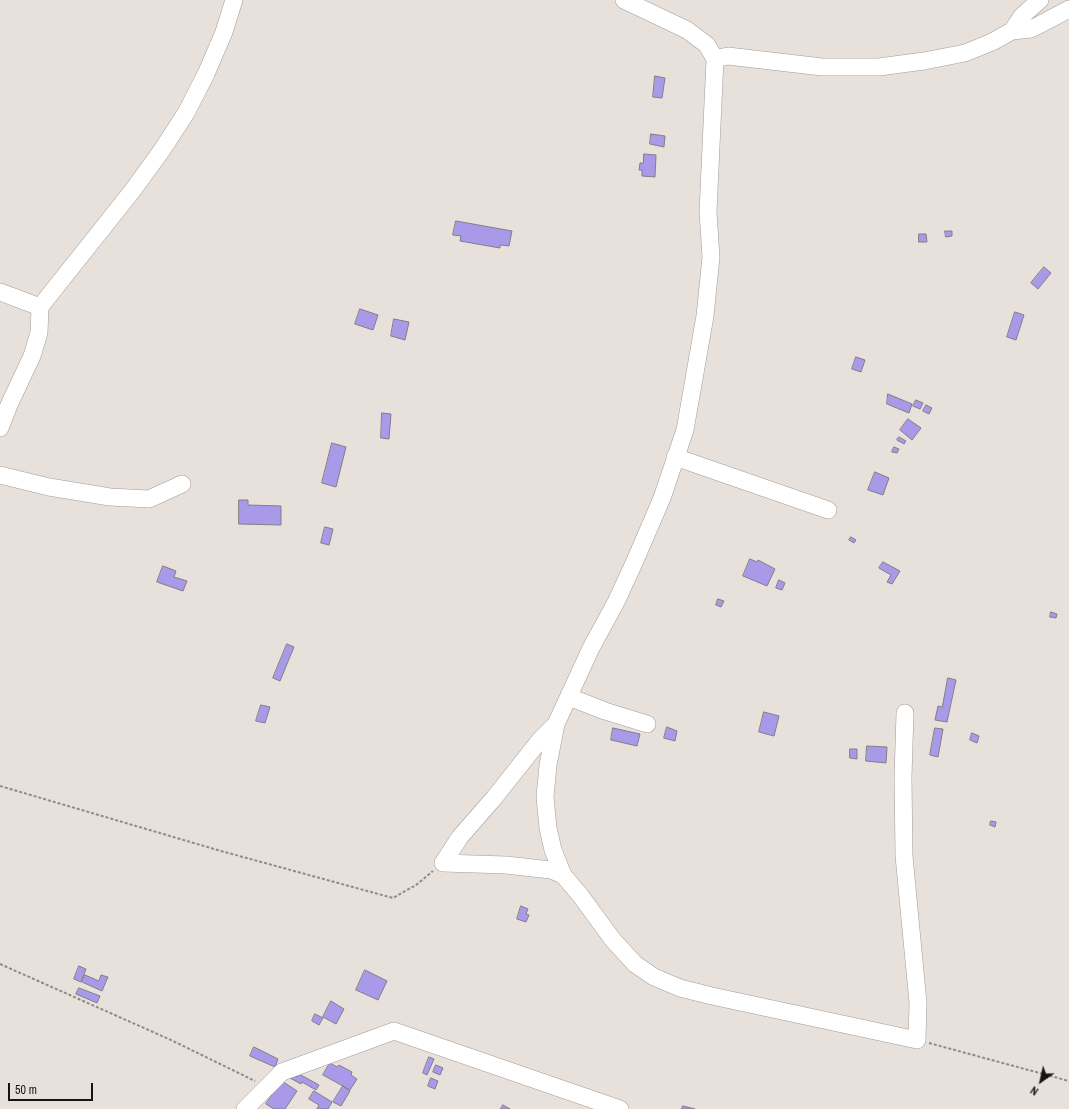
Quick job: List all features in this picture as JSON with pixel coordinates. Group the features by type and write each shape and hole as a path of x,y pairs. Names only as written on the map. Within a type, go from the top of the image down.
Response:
{"street":[{"path":"0,428 32,356 39,333 40,307 133,190 162,150 186,113 206,74 224,32 234,0"},
{"path":"624,0 687,30 707,45 715,59 708,212 711,257 704,316 685,430 662,498 634,563 616,602 591,648 556,724 548,765 546,797 548,828 553,850 563,875 580,895 613,940 635,964 654,977 680,988 712,996 917,1040 918,1003 904,856 903,777 905,713"},
{"path":"1012,31 1022,16 1040,0"},
{"path":"715,59 728,56 822,67 879,68 965,53 992,42 1012,31 1031,29 1069,9"},
{"path":"0,292 40,307"},
{"path":"675,457 828,510"},
{"path":"0,475 49,487 110,497 149,499 182,484"},
{"path":"569,697 605,711 647,724"},
{"path":"443,863 460,837 494,798 540,740 556,724"},
{"path":"443,863 506,865 551,870 563,875"},
{"path":"245,1109 282,1072 394,1031 620,1109"}],"path":[{"path":"0,786 221,851 393,898 416,885 443,863"},
{"path":"0,964 170,1040 267,1087"},
{"path":"917,1040 1069,1081"}],"building":[{"path":"655,76 665,78 662,98 653,97"},
{"path":"651,134 665,136 664,147 650,144"},
{"path":"644,154 656,155 655,177 642,176 642,170 639,170 640,163 643,163"},
{"path":"456,221 512,231 509,246 500,245 500,248 460,241 461,236 453,235"},
{"path":"945,231 952,231 952,236 946,237"},
{"path":"919,234 926,234 927,242 919,242"},
{"path":"1044,267 1051,273 1038,289 1031,283"},
{"path":"360,309 378,315 373,330 355,324"},
{"path":"1015,312 1024,315 1016,340 1007,337"},
{"path":"394,319 409,322 405,340 391,336"},
{"path":"856,357 865,360 861,372 852,369"},
{"path":"888,394 912,404 909,413 887,404"},
{"path":"916,400 923,403 920,409 913,406"},
{"path":"926,405 932,408 929,414 923,411"},
{"path":"382,413 391,414 389,439 381,438"},
{"path":"908,419 921,428 912,440 900,430"},
{"path":"899,437 906,441 904,444 897,440"},
{"path":"332,443 346,447 336,487 322,483"},
{"path":"894,447 899,449 897,453 892,452"},
{"path":"875,472 889,478 883,495 868,490"},
{"path":"239,500 248,500 248,505 281,506 281,525 239,524"},
{"path":"325,527 333,529 329,545 321,543"},
{"path":"851,537 856,540 854,543 849,540"},
{"path":"750,559 757,562 758,560 775,569 767,586 743,576"},
{"path":"883,562 900,571 892,584 887,582 891,575 879,568"},
{"path":"163,566 176,571 174,577 187,581 183,591 157,582"},
{"path":"779,580 785,583 782,590 776,588"},
{"path":"718,599 724,601 721,607 716,605"},
{"path":"1051,612 1057,614 1056,618 1050,617"},
{"path":"287,644 294,647 280,681 273,678"},
{"path":"948,678 956,680 947,722 935,720 938,706 942,707"},
{"path":"261,705 270,707 265,723 256,721"},
{"path":"764,712 779,716 774,736 759,732"},
{"path":"667,727 677,731 675,741 664,738"},
{"path":"613,728 640,734 637,746 611,740"},
{"path":"935,728 943,729 938,757 930,755"},
{"path":"972,733 979,736 977,743 970,740"},
{"path":"867,746 887,747 886,763 866,761"},
{"path":"850,749 857,749 857,759 850,758"},
{"path":"991,821 996,822 995,827 990,825"},
{"path":"521,906 528,909 526,914 529,915 526,922 517,919"},
{"path":"79,966 86,969 81,982 74,979"},
{"path":"365,970 387,981 378,1000 356,990"},
{"path":"85,975 99,981 101,975 108,977 102,991 82,982"},
{"path":"79,988 100,996 97,1003 76,994"},
{"path":"331,1001 344,1009 336,1024 323,1017"},
{"path":"315,1014 323,1018 319,1025 312,1021"},
{"path":"254,1047 278,1059 275,1067 250,1056"},
{"path":"429,1057 434,1059 427,1075 423,1073"},
{"path":"330,1063 337,1067 339,1065 352,1072 351,1075 357,1079 350,1090 323,1075"},
{"path":"436,1065 443,1068 440,1075 433,1072"},
{"path":"292,1074 297,1077 299,1074 319,1085 316,1090 302,1082 301,1084 290,1078"},
{"path":"431,1078 438,1081 435,1089 428,1086"},
{"path":"282,1081 297,1091 285,1109 274,1109 266,1104"},
{"path":"343,1086 350,1091 341,1106 333,1102"},
{"path":"314,1091 332,1102 328,1109 317,1109 319,1105 309,1099"},
{"path":"503,1105 510,1109 501,1109"},
{"path":"683,1106 695,1109 682,1109"}]}
